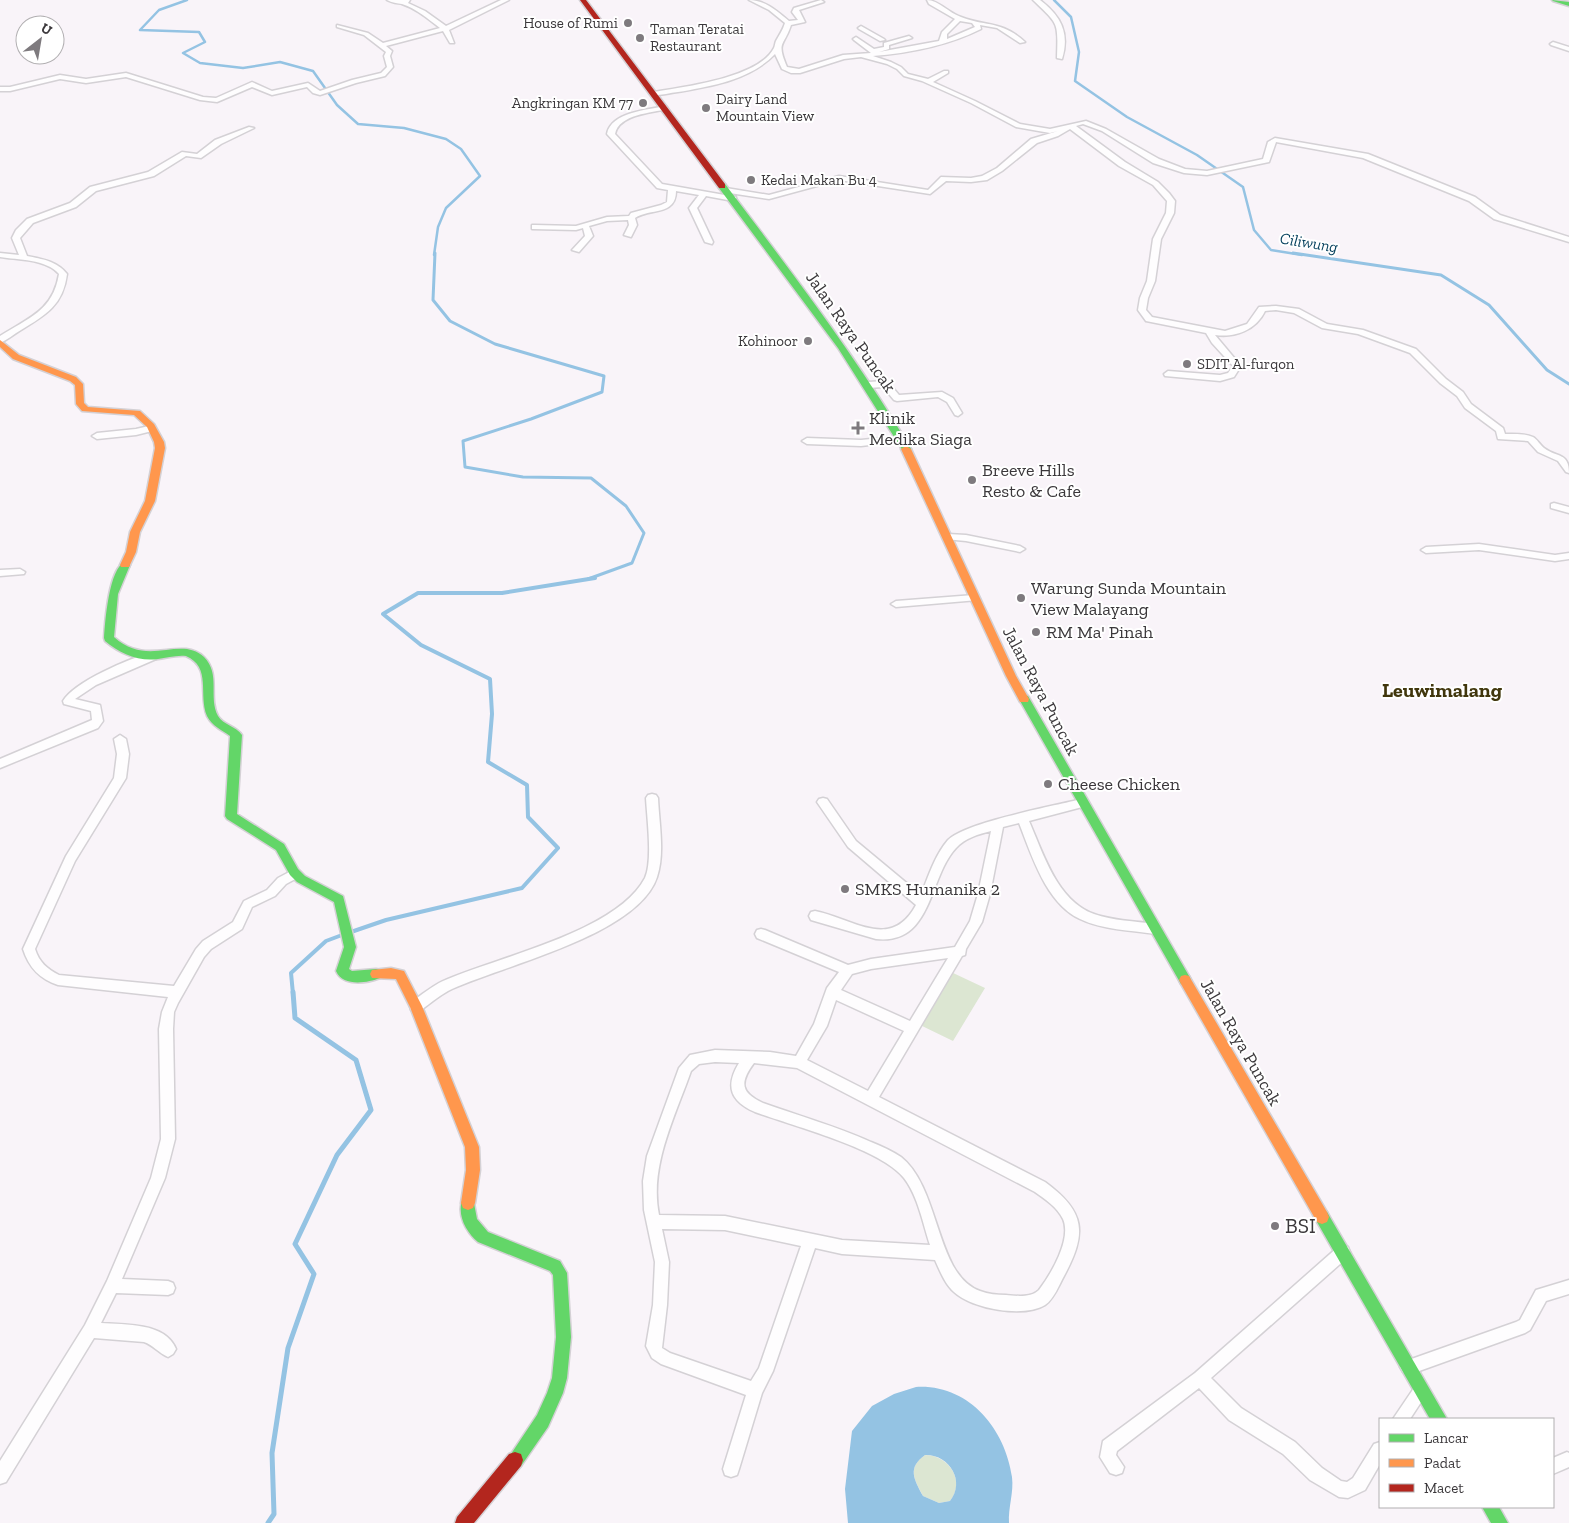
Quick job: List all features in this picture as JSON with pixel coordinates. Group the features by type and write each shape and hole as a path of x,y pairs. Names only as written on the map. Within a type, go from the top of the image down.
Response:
{"main road":[{"name":"Jalan Raya Puncak","path":"583,0 730,194 868,385 901,439 1011,676 1082,803 1438,1418"},
{"path":"1555,0 1569,4"},
{"path":"0,342 7,351 26,362 74,379 79,384 80,404 85,409 133,412 142,416 147,430 159,442 160,448 154,486 150,501 135,532 131,552 113,594 108,636 118,646 152,656 169,652 182,652 193,655 205,665 208,674 209,705 212,714 217,721 236,735 230,814 236,820 272,840 280,847 284,851 295,874 339,899 350,947 342,971 344,975 350,977 391,973 397,974 401,978 416,1006 435,1058 474,1152 473,1174 469,1194 470,1225 477,1234 483,1237 555,1266 561,1276 562,1334 564,1344 559,1381 548,1414 524,1450 463,1523"},
{"path":"1491,1508 1500,1523"}],"street":[{"path":"390,0 402,2 423,12 445,29 452,42"},
{"path":"402,2 412,0"},
{"path":"383,45 445,29 506,0"},
{"path":"752,0 768,8 788,23 802,22 796,9 821,2"},
{"path":"930,0 931,3 959,19 999,27 1022,42"},
{"path":"1036,0 1052,12 1060,25 1060,58"},
{"path":"943,42 944,33 959,19"},
{"path":"788,23 788,28 778,43 777,49 784,68 792,72 803,71 843,57 891,53 956,39 977,30 978,26 974,22"},
{"path":"0,88 10,89 60,77 86,81 126,75 210,100 218,99 252,84 270,93 306,85 320,93 352,81 381,76 386,73 390,67 387,56 390,52 383,45 360,32 339,26"},
{"path":"861,28 884,42 887,48 875,53"},
{"path":"884,42 901,32"},
{"path":"884,42 909,38"},
{"path":"856,39 875,53"},
{"path":"1553,44 1569,49"},
{"path":"654,94 731,77 759,65 777,49"},
{"path":"860,55 889,63 899,68 906,75 928,82 974,102 1018,126 1050,131 1085,122 1104,130 1156,161 1176,169 1197,174 1266,160 1272,142 1277,140 1362,154 1472,198 1494,215 1569,240"},
{"path":"928,82 946,72"},
{"path":"666,108 623,119 614,125 611,132 656,184 672,189 704,194 773,196 839,178 930,192 945,178 974,180 986,177 1001,168 1035,141 1060,134 1070,126"},
{"path":"1070,126 1088,136 1122,164 1156,183 1171,201 1170,213 1157,239 1151,281 1143,301 1142,310 1145,315 1154,321 1193,327 1210,333 1225,334 1243,330 1256,320 1261,309 1276,308 1300,312 1325,326 1360,332 1407,348 1417,354 1443,381 1460,394 1468,406 1500,430 1502,436 1532,439 1541,450 1561,459 1569,470"},
{"path":"24,259 16,238 30,221 74,205 93,189 151,174 186,154 198,156 218,142 251,128"},
{"path":"535,227 586,227 607,220 631,218 635,214 654,210 668,204 672,199 672,189"},
{"path":"704,194 693,208 709,242"},
{"path":"628,235 634,225 631,218"},
{"path":"576,250 589,236 590,233 586,227"},
{"path":"0,255 50,264 61,270 63,279 59,294 53,304 43,314 0,342"},
{"path":"1168,374 1220,378 1231,375 1237,366 1231,357 1212,340 1210,333"},
{"path":"868,385 885,384 895,397 899,398 939,394 950,400 958,414"},
{"path":"97,436 147,430"},
{"path":"806,441 861,443 901,439"},
{"path":"1554,506 1569,510"},
{"path":"948,537 966,538 1020,549"},
{"path":"1426,550 1480,547 1555,558 1569,556"},
{"path":"0,573 20,572"},
{"path":"896,604 974,598"},
{"path":"0,764 94,725 98,721 96,708 70,702 68,701 70,695 84,686 152,656"},
{"path":"120,740 124,754 120,778 70,859 29,950 37,966 46,975 58,980 176,992"},
{"path":"416,1006 451,983 564,941 599,924 629,905 644,890 652,873 654,830 652,798"},
{"path":"823,802 852,844 923,904"},
{"path":"815,916 885,935 905,928 923,904 942,858 953,842 998,824 1082,803"},
{"path":"1022,818 1047,873 1062,896 1074,909 1090,918 1155,929"},
{"path":"870,1099 961,950 976,922 998,824"},
{"path":"0,1476 90,1330 112,1286 145,1210 168,1147 166,1029 168,1012 176,992 203,948 238,925 248,904 271,893 282,882 295,874"},
{"path":"761,934 848,970 871,964 961,950"},
{"path":"800,1062 820,1026 832,992 848,970"},
{"path":"832,992 913,1029"},
{"path":"750,1057 743,1066 737,1081 742,1097 748,1103 799,1120 876,1152 898,1163 911,1177 949,1272 961,1289 968,1294 1002,1302 1038,1300 1050,1286 1066,1259 1072,1237 1071,1218 1067,1209 1040,1187 800,1062 750,1057 702,1057 695,1059 686,1068 651,1168 651,1210 662,1262 660,1306 654,1340 655,1350 662,1357 755,1390"},
{"path":"654,1222 725,1223 810,1241 882,1250 940,1253"},
{"path":"731,1469 755,1390 765,1371 810,1241"},
{"path":"1116,1467 1108,1457 1109,1447 1200,1378 1343,1252"},
{"path":"112,1286 168,1288"},
{"path":"1408,1367 1520,1328 1525,1324 1541,1295 1569,1287"},
{"path":"90,1330 144,1334 156,1339 168,1349"},
{"path":"1200,1378 1236,1414 1289,1448 1316,1474 1339,1489 1348,1490 1359,1484 1379,1452"},
{"path":"1402,1418 1421,1389"}],"green space":[{"path":"951,972 985,988 953,1041 918,1024"},
{"path":"925,1455 941,1459 952,1470 956,1485 955,1493 950,1501 939,1503 923,1496 915,1479 914,1469 919,1460"}],"water":[{"path":"916,1387 935,1388 952,1393 967,1401 981,1413 992,1426 1008,1459 1012,1477 1009,1523 848,1523 845,1489 852,1431 872,1406 894,1394","holes":["925,1455 934,1456 948,1464 955,1477 955,1493 950,1501 939,1503 923,1496 915,1479 914,1469 919,1460"]}],"waterway":[{"path":"187,0 159,10 140,30 199,32 205,42 183,53 200,63 243,68 280,62 313,71 337,105 358,124 404,128 446,139 461,149 480,176 446,208 438,227 434,255"},
{"name":"Ciliwung","path":"1054,0 1071,17 1079,52 1075,81 1127,117 1197,155 1243,187 1254,230 1271,250 1302,255"},
{"path":"435,253 433,300 450,321 495,344 604,376 602,392 531,419 463,441 465,467 523,477 591,478 626,506 644,533 632,563 588,579"},
{"name":"Ciliwung","path":"1293,253 1441,275 1489,305 1547,370 1569,384"},
{"path":"351,932 386,920 522,888 558,848 528,817 527,785 488,762 492,714 490,679 421,645 383,614 418,593 502,593 595,578"},
{"path":"293,994 291,973 326,941 342,935"},
{"path":"268,1523 274,1514 272,1453 288,1348 314,1274 295,1244 337,1155 371,1110 356,1060 295,1018 293,992"}],"traffic: fast":[{"path":"1555,0 1569,4"},
{"path":"722,186 842,347 886,414 906,449"},
{"path":"125,565 113,594 109,638 118,646 136,654 154,656 182,652 198,658 203,663 207,670 209,701 213,716 217,722 236,735 231,816 280,847 294,872 301,879 339,899 350,947 342,971 350,977 376,974"},
{"path":"1024,699 1185,980"},
{"path":"468,1203 468,1213 471,1222 483,1237 555,1266 560,1273 563,1337 559,1378 555,1393 542,1421 515,1460"},
{"path":"1322,1217 1438,1418"},
{"path":"1491,1508 1500,1523"}],"traffic: slow":[{"path":"0,343 16,357 73,379 79,384 80,404 85,409 137,413 151,426 160,448 150,501 135,532 131,552 125,565"},
{"path":"906,449 1011,676 1024,699"},
{"path":"376,974 391,973 400,975 416,1006 472,1147 473,1170 468,1203"},
{"path":"1185,980 1322,1217"}],"traffic: jam":[{"path":"583,0 722,186"},
{"path":"463,1523 515,1460"}],"place":[{"name":"House of Rumi","path":"628,23"},
{"name":"Taman Teratai Restaurant","path":"640,38"},
{"name":"Angkringan KM 77","path":"643,103"},
{"name":"Dairy Land Mountain View","path":"706,108"},
{"name":"Kedai Makan Bu 4","path":"751,180"},
{"name":"Kohinoor","path":"808,341"},
{"name":"SDIT Al-furqon","path":"1187,364"},
{"name":"Klinik Medika Siaga","path":"858,428"},
{"name":"Breeve Hills Resto & Cafe","path":"972,480"},
{"name":"Warung Sunda Mountain View Malayang","path":"1021,598"},
{"name":"RM Ma' Pinah","path":"1036,632"},
{"name":"Cheese Chicken","path":"1048,784"},
{"name":"SMKS Humanika 2","path":"845,889"},
{"name":"BSI","path":"1275,1226"}],"district":[{"name":"Leuwimalang","path":"1442,690"}]}
